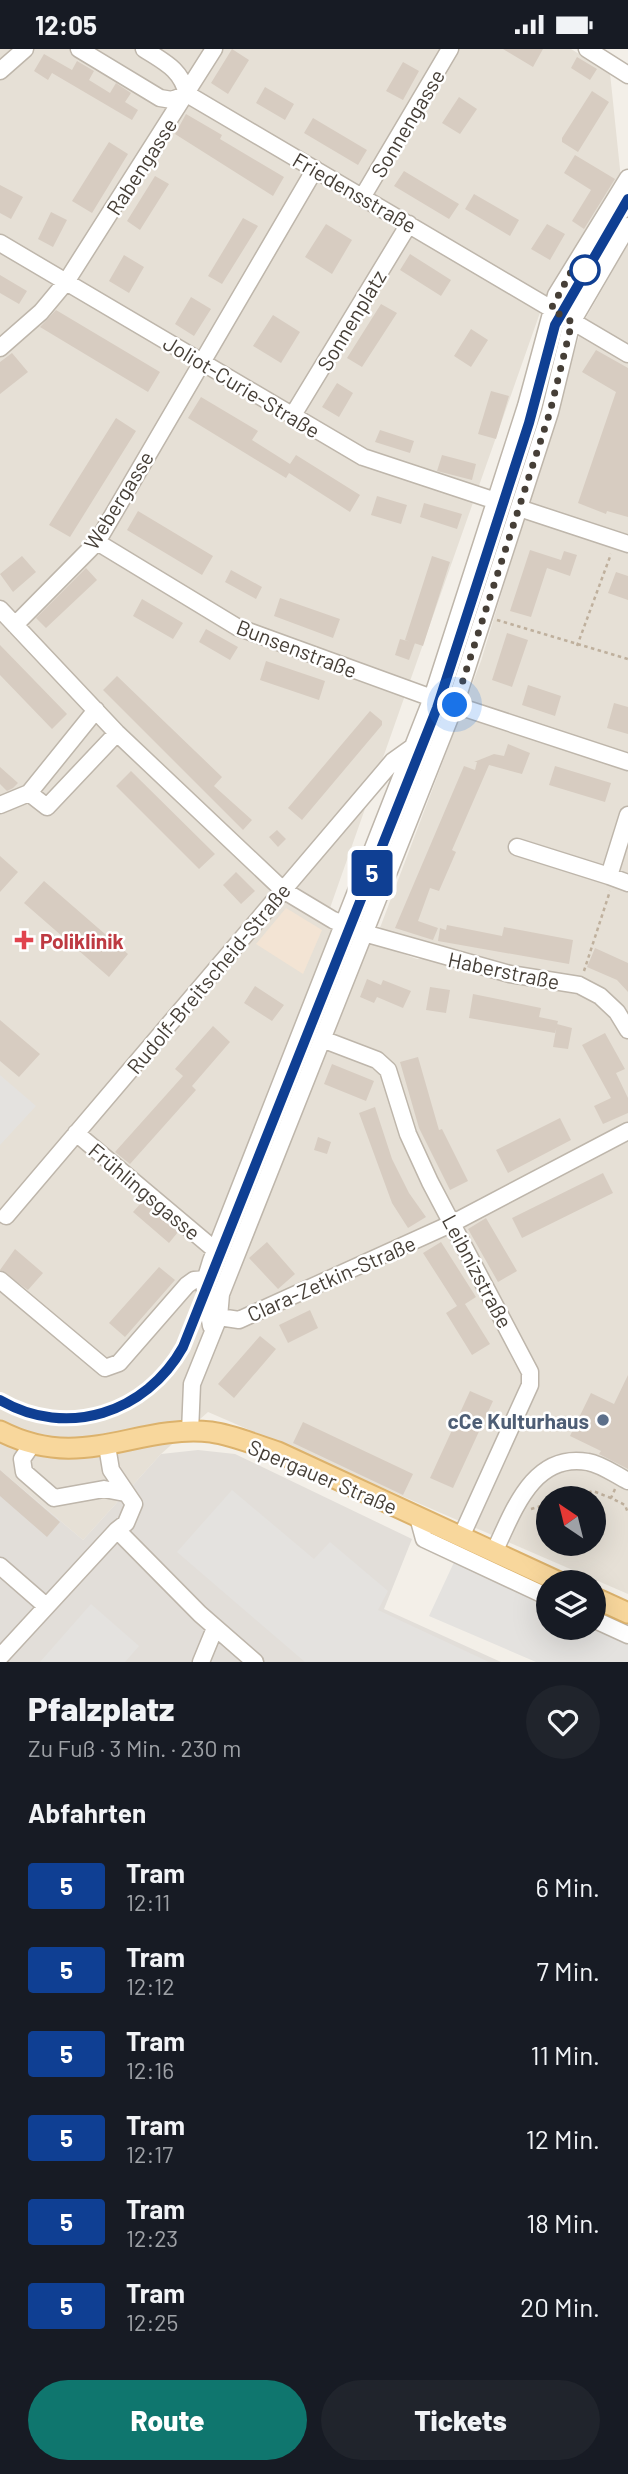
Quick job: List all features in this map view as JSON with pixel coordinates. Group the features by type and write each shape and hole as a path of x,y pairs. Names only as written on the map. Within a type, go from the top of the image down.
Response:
{"main road":[{"name":"Spergauer Straße","path":"0,1431 31,1443 69,1450 190,1432 212,1432 278,1452 536,1571"},
{"path":"606,1603 628,1613"}],"street":[{"path":"0,71 25,49"},
{"path":"79,49 160,98 172,100 187,94 184,80 175,68 144,49"},
{"name":"Rabengasse","path":"0,348 41,311 66,282 214,49"},
{"name":"Sonnengasse","path":"363,196 450,49"},
{"path":"587,49 622,71 628,85"},
{"name":"Friedensstraße","path":"187,94 628,354"},
{"path":"202,361 315,169"},
{"path":"212,1332 206,1279 215,1250 432,698 526,406 551,309 565,279 628,178"},
{"name":"Sonnenplatz","path":"293,415 409,224"},
{"path":"190,1432 192,1384 219,1317 220,1294 455,705 550,412 572,322 628,226"},
{"name":"Joliot-Curie-Straße","path":"0,243 381,465 496,501"},
{"name":"Webergasse","path":"15,625 97,542 202,361"},
{"path":"519,508 622,542"},
{"name":"Bunsenstraße","path":"97,542 236,627 432,698"},
{"name":"Haberstraße","path":"0,609 117,733 284,890 343,925 364,933 510,974 579,985 600,996 617,1012 628,1030"},
{"path":"455,705 628,762"},
{"path":"0,805 29,793 96,710"},
{"path":"29,793 47,807 117,733"},
{"name":"Rudolf-Breitscheid-Straße","path":"6,1216 393,761 414,746"},
{"path":"517,847 617,879 628,815"},
{"name":"Leibnizstraße","path":"322,1039 376,1061 388,1070 408,1134 531,1379 461,1537"},
{"name":"Clara-Zetkin-Straße","path":"219,1317 239,1320 453,1223 628,1131"},
{"name":"Frühlingsgasse","path":"76,1133 215,1250"},
{"path":"0,1280 105,1368 119,1363 187,1285 194,1280 206,1279"},
{"path":"31,1443 22,1459 24,1472 54,1498 104,1489 125,1493"},
{"path":"0,1657 126,1523 134,1504 111,1470 107,1446"},
{"path":"495,1552 521,1497 533,1479 547,1468 569,1461 590,1462 624,1479"},
{"path":"418,1517 424,1539 536,1591"},
{"path":"117,1530 215,1628 255,1662"},
{"path":"0,1566 46,1606"},
{"path":"606,1625 628,1635"},
{"path":"201,1662 215,1628"}],"path":[{"path":"577,646 622,542"},
{"path":"483,616 628,659"},
{"path":"579,985 617,879"},
{"path":"611,1498 624,1479"},
{"path":"606,1496 625,1505 628,1513"}],"shaded area":[{"path":"0,49 571,49 610,73 621,179 542,307 324,925 417,959 472,959 378,933 481,661 583,323 628,244 628,1594 606,1584 606,1570 573,1570 540,1556 606,1556 606,1486 536,1486 536,1554 208,1412 161,1454 83,1540 0,1470"},
{"path":"286,908 322,930 303,974 256,944"},
{"path":"0,1075 36,1106 0,1145"},
{"path":"198,1450 235,1454 412,1539 384,1609 501,1662 0,1662 0,1470 83,1540 161,1454"},
{"path":"232,1490 314,1559 330,1542 388,1591 378,1610 489,1662 305,1662 177,1552"},
{"path":"456,1558 536,1596 536,1640 606,1640 606,1632 628,1641 628,1662 536,1662 429,1616"},
{"path":"91,1604 139,1646 125,1662 40,1662"}],"building":[{"path":"232,49 249,60 228,94 211,83"},
{"path":"503,49 543,49 533,67"},
{"path":"44,54 72,70 77,61 94,71 89,80 110,93 116,83 131,93 125,102 138,110 132,120 52,73 48,80 34,71"},
{"path":"577,57 597,69 590,80 571,68"},
{"path":"403,62 419,71 403,100 386,91"},
{"path":"265,87 294,104 285,120 256,103"},
{"path":"592,91 609,102 578,152 562,142 562,138"},
{"path":"459,97 477,109 460,134 442,123"},
{"path":"186,114 222,135 220,139 284,177 273,196 175,134"},
{"path":"313,118 367,150 358,165 304,133"},
{"path":"109,142 128,154 92,213 72,201"},
{"path":"575,155 615,179 584,229 572,221 591,190 564,173"},
{"path":"404,171 459,204 449,219 394,186"},
{"path":"155,176 169,184 140,230 127,221"},
{"path":"0,185 23,197 11,219 0,213"},
{"path":"474,194 519,220 510,236 465,209"},
{"path":"51,212 67,220 53,247 38,239"},
{"path":"243,218 258,226 222,284 208,276"},
{"path":"326,224 352,240 332,274 305,257"},
{"path":"547,224 565,234 550,260 531,249"},
{"path":"410,254 451,280 441,296 400,270"},
{"path":"124,255 144,267 129,293 109,281"},
{"path":"0,275 27,291 19,304 0,293"},
{"path":"191,297 211,309 194,336 175,324"},
{"path":"381,304 397,313 362,367 347,358"},
{"path":"56,310 160,372 148,392 40,327"},
{"path":"273,315 300,332 281,363 253,346"},
{"path":"471,329 488,340 471,367 454,356"},
{"path":"596,350 628,368 628,517 607,511 606,514 578,503 616,392 582,372"},
{"path":"12,353 28,372 0,394 0,362"},
{"path":"337,383 353,393 339,417 322,407"},
{"path":"491,391 509,396 496,439 478,434"},
{"path":"201,397 258,431 252,440 290,464 296,455 360,495 350,512 289,473 286,478 188,418"},
{"path":"116,418 136,431 70,537 49,525"},
{"path":"380,430 414,441 410,453 375,442"},
{"path":"442,455 476,464 472,480 437,471"},
{"path":"377,496 407,505 401,524 371,515"},
{"path":"424,503 462,514 457,529 420,517"},
{"path":"138,511 213,556 202,575 127,530"},
{"path":"530,550 561,560 564,551 577,555 570,576 547,568 531,617 510,611"},
{"path":"22,556 36,572 13,592 0,574"},
{"path":"432,556 450,562 423,646 405,640"},
{"path":"86,568 97,580 46,628 36,618"},
{"path":"231,570 262,587 256,599 225,582"},
{"path":"616,572 628,576 628,600 608,593"},
{"path":"280,598 340,619 333,638 274,616"},
{"path":"142,599 183,623 173,639 133,616"},
{"path":"206,629 238,647 230,660 199,642"},
{"path":"507,633 528,640 512,687 492,680"},
{"path":"400,639 415,643 409,660 395,655"},
{"path":"0,645 67,714 52,729 0,675"},
{"path":"266,661 325,681 319,700 260,680"},
{"path":"117,676 222,777 214,786 252,820 243,830 103,690"},
{"path":"528,685 561,696 555,716 522,705"},
{"path":"614,703 628,707 628,734 607,728"},
{"path":"370,711 382,721 382,725 302,820 288,808"},
{"path":"508,744 530,753 522,774 489,765 452,850 456,852 439,891 430,888 418,921 438,928 433,940 395,928 464,766 475,770 477,762 474,762 494,754 504,756"},
{"path":"555,766 611,783 605,802 549,785"},
{"path":"0,767 18,783 7,791 0,784"},
{"path":"131,771 215,854 199,869 116,786"},
{"path":"277,830 286,839 278,847 269,837"},
{"path":"0,856 18,872 0,892"},
{"path":"236,872 255,891 241,904 223,885"},
{"path":"44,881 128,954 109,977 24,903"},
{"path":"447,925 502,936 504,927 573,940 569,964 438,941 440,928 446,930"},
{"path":"595,948 628,963 628,992 617,980 587,967"},
{"path":"367,979 381,985 383,980 411,991 403,1008 377,997 374,1003 360,997"},
{"path":"255,986 284,1005 272,1021 244,1003"},
{"path":"430,987 450,990 446,1013 426,1010"},
{"path":"473,994 541,1008 539,1017 558,1021 555,1033 469,1018"},
{"path":"0,1020 40,1054 19,1077 0,1061"},
{"path":"557,1024 572,1028 568,1049 553,1047"},
{"path":"213,1026 230,1042 192,1086 196,1090 130,1164 115,1152 183,1076 175,1069"},
{"path":"605,1033 625,1069 616,1073 628,1098 628,1113 603,1124 594,1106 611,1098 582,1045"},
{"path":"418,1057 439,1130 442,1129 468,1181 450,1190 419,1128 400,1062"},
{"path":"332,1064 374,1081 366,1101 324,1084"},
{"path":"375,1107 392,1159 409,1193 426,1217 408,1228 392,1203 359,1113"},
{"path":"560,1118 571,1140 508,1173 496,1150"},
{"path":"318,1137 331,1142 327,1154 314,1150"},
{"path":"603,1173 613,1193 522,1238 512,1218"},
{"path":"142,1202 178,1232 169,1243 133,1212"},
{"path":"486,1218 517,1271 498,1282 468,1229"},
{"path":"267,1242 295,1274 278,1289 249,1258"},
{"path":"441,1242 476,1297 465,1304 490,1344 472,1355 446,1313 457,1306 423,1253"},
{"path":"15,1249 43,1273 28,1290 0,1270"},
{"path":"159,1267 175,1280 125,1337 109,1323"},
{"path":"310,1310 318,1328 288,1343 279,1325"},
{"path":"260,1336 276,1349 234,1398 218,1384"},
{"name":"cCe Kulturhaus","path":"628,1375 628,1469 599,1454 601,1451 570,1436 591,1393 614,1404"},
{"path":"470,1391 493,1401 453,1488 430,1478"},
{"path":"303,1422 413,1474 403,1495 293,1443"},
{"path":"0,1470 60,1522 47,1537 0,1496"}],"tram line":[{"path":"0,1400 26,1412 52,1417 78,1418 103,1413 127,1403 148,1389 167,1370 183,1347 429,731 529,423 555,325 628,199"},
{"name":"5","path":"0,1400 22,1411 48,1418 77,1419 107,1413 133,1401 157,1383 183,1347 437,708 529,423 555,325 628,199"}],"place":[{"name":"Poliklinik","path":"24,940"},
{"name":"cCe Kulturhaus","path":"603,1420"}],"route":[{"path":"455,705 550,412 572,322 551,309 556,295 578,259 585,270"}]}
